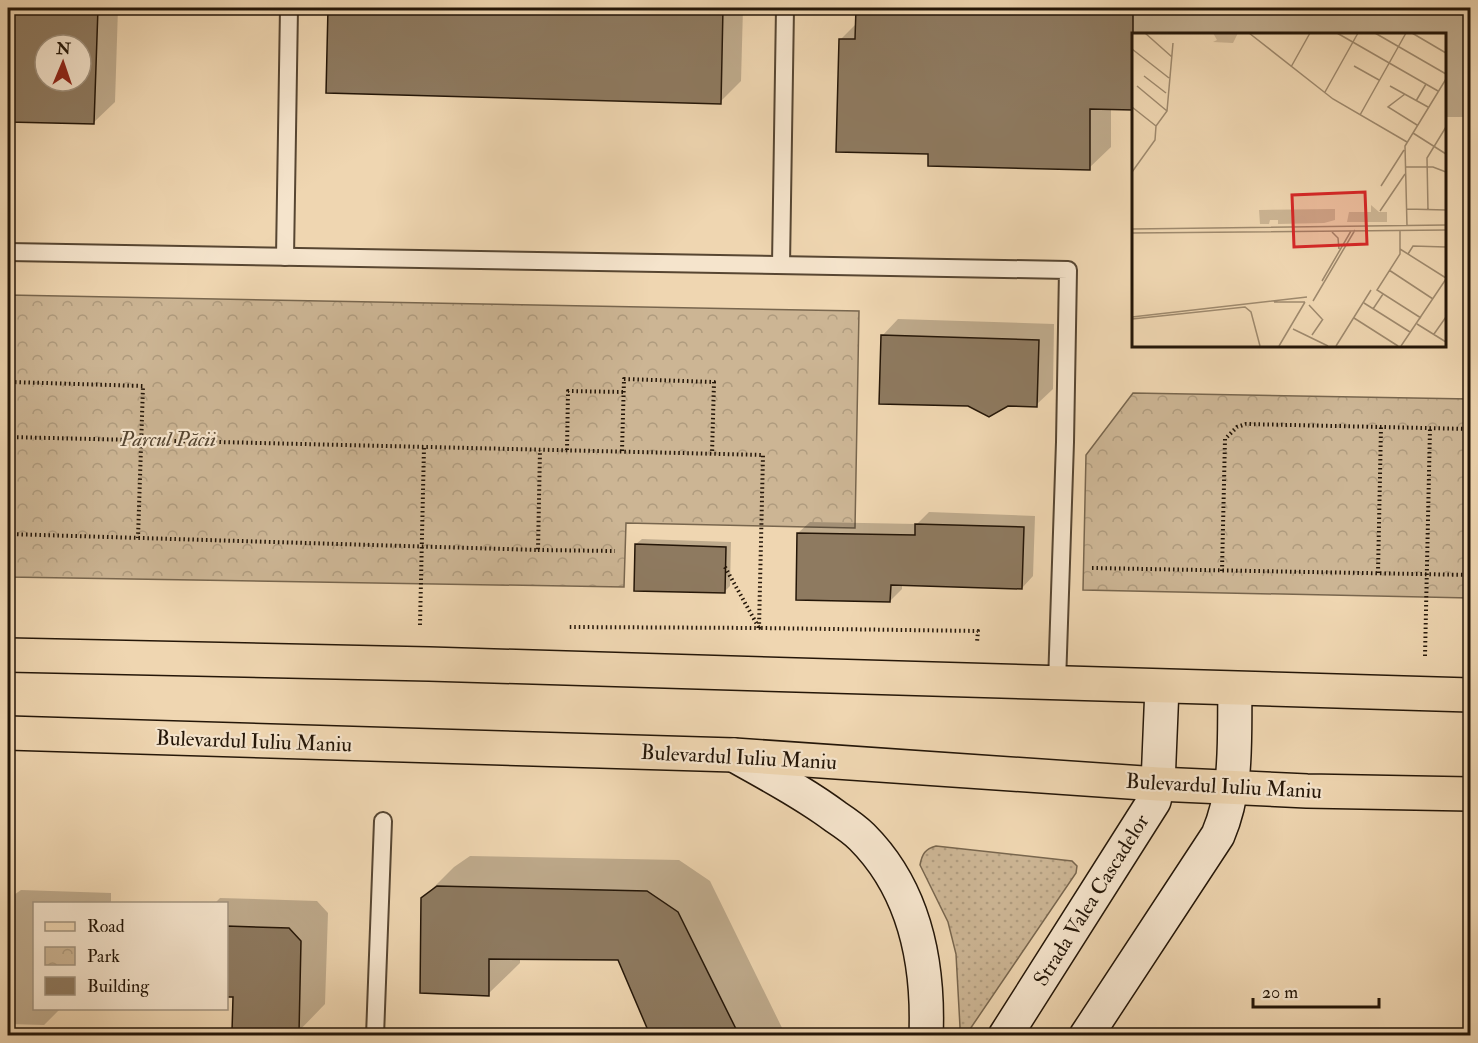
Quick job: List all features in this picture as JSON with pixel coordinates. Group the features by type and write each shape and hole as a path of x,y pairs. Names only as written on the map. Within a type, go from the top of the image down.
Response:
{"main road":[{"path":"8,655 429,664 1470,695"},
{"name":"Strada Valea Cascadelor","path":"1005,1035 1154,801 1158,784 1162,687"},
{"path":"1086,1035 1218,835 1227,815 1233,788 1235,689"},
{"name":"Bulevardul Iuliu Maniu","path":"8,733 734,755 1233,788 1470,794"},
{"path":"734,755 813,800 861,835 885,864 905,897 918,935 924,976 926,1035"}],"lane":[{"path":"285,257 289,8"},
{"path":"781,265 785,8"},
{"path":"8,252 1068,270 1057,683"},
{"path":"375,1035 383,821"}],"path":[{"path":"622,451 624,379 714,382 712,454"},
{"path":"8,504 11,382 143,386 138,538"},
{"path":"567,450 568,391 624,392"},
{"path":"1222,571 1225,439 1237,427 1246,424 1470,429"},
{"path":"1378,573 1381,427"},
{"path":"1425,694 1430,428"},
{"path":"8,437 763,455 759,628"},
{"path":"420,626 424,446"},
{"path":"538,549 540,450"},
{"path":"8,534 615,552"},
{"path":"725,567 759,628"},
{"path":"1061,568 1470,574"},
{"path":"759,628 978,631 974,681"}],"green space":[{"name":"Parcul Păcii","path":"8,295 859,311 855,528 626,523 624,587 8,577"},
{"path":"1133,393 1470,399 1470,598 1083,590 1086,455"},
{"path":"936,846 1072,861 1077,866 1076,873 966,1035 959,1035 956,954 948,922 920,865 925,852"}],"building":[{"path":"8,8 98,8 94,124 8,122"},
{"path":"328,8 723,8 721,104 326,93"},
{"path":"856,8 1068,8 1068,11 1133,13 1132,110 1090,109 1090,170 928,166 928,154 836,152 839,39 855,39"},
{"path":"881,335 1039,340 1037,407 1008,406 989,417 968,406 879,404"},
{"path":"915,524 1024,527 1022,589 891,585 890,602 796,600 797,533 915,535"},
{"path":"635,544 726,547 725,593 634,591"},
{"path":"437,886 647,891 678,912 739,1035 650,1035 618,960 489,959 489,996 420,993 421,898"},
{"path":"228,926 289,928 301,941 299,1033 232,1031 233,997 228,997"}]}
